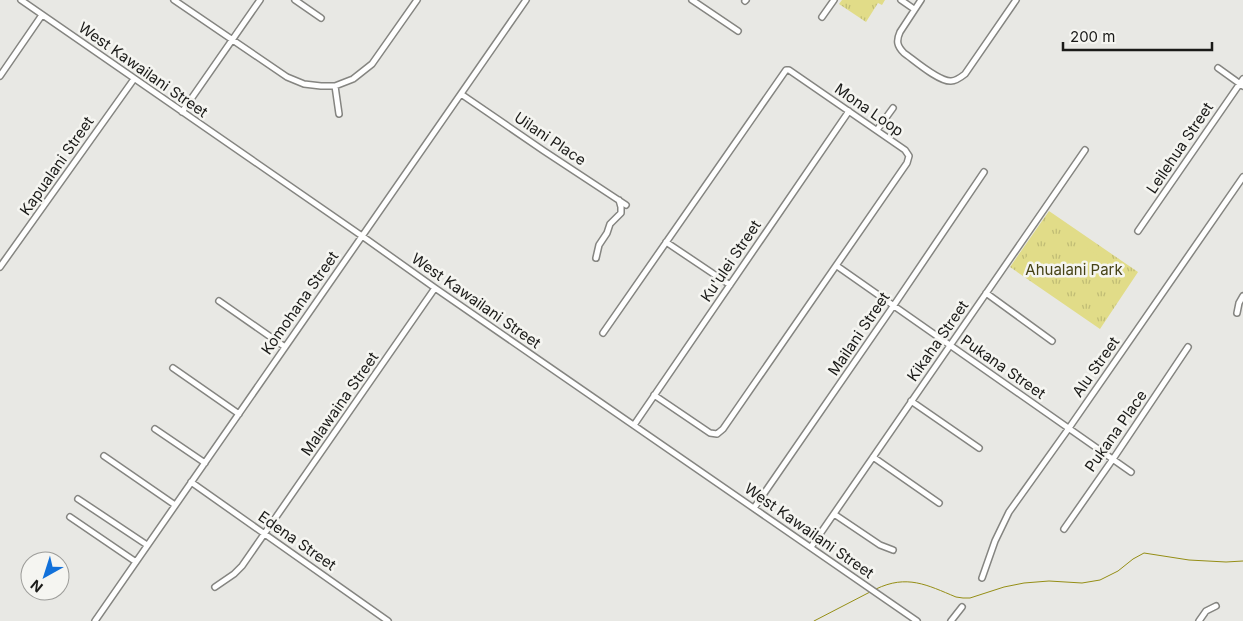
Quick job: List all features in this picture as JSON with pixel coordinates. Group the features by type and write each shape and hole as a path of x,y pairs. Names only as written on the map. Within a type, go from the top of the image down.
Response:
{"street":[{"name":"West Kawailani Street","path":"21,0 917,621"},
{"path":"174,0 287,77 304,84 322,86 334,86 353,79 372,64 417,0"},
{"path":"182,112 260,0"},
{"path":"295,0 321,18"},
{"name":"Komohana Street","path":"96,621 526,0"},
{"path":"692,0 738,31"},
{"path":"822,17 834,0"},
{"path":"901,0 914,9"},
{"path":"921,0 898,38 898,43 900,48 941,80 950,82 965,74 1016,0"},
{"path":"0,76 42,15"},
{"path":"1218,68 1242,83"},
{"name":"Mona Loop","path":"603,333 786,70 789,70 905,150 909,156 907,164 717,434 710,433 654,395"},
{"name":"Kapualani Street","path":"0,267 134,79"},
{"name":"Leilehua Street","path":"1138,231 1242,83"},
{"path":"334,86 339,114"},
{"name":"Uilani Place","path":"461,94 626,204"},
{"path":"877,130 893,108"},
{"name":"Ku'ulei Street","path":"634,425 849,111"},
{"name":"Kikaha Street","path":"811,547 1086,150"},
{"name":"Mailani Street","path":"754,508 984,172"},
{"name":"Alu Street","path":"982,578 1004,521 1243,176"},
{"path":"596,258 599,245 608,233 610,224 621,213 618,199"},
{"path":"666,242 730,285"},
{"name":"Pukana Street","path":"837,266 1130,472"},
{"name":"Malawaina Street","path":"215,586 234,574 242,566 435,288"},
{"path":"986,293 1052,341"},
{"path":"1237,312 1243,296"},
{"path":"218,301 285,347"},
{"name":"Pukana Place","path":"1064,529 1113,460 1188,347"},
{"path":"172,368 239,414"},
{"path":"911,401 979,448"},
{"path":"155,429 204,463"},
{"path":"104,456 175,506"},
{"path":"873,457 939,503"},
{"name":"Edena Street","path":"191,482 388,621"},
{"path":"78,499 148,545"},
{"path":"834,514 880,544 894,550"},
{"path":"70,517 136,562"},
{"path":"1199,621 1206,612 1216,606"},
{"path":"951,621 962,607"}],"green space":[{"path":"842,0 885,0 882,5 878,3 866,22 839,4"},
{"name":"Ahualani Park","path":"1049,211 1138,272 1100,329 1010,267"},
{"path":"1080,246 1084,246 1099,256 1087,273 1069,261"},
{"path":"1031,251 1042,259 1030,276 1018,268"}],"waterway":[{"path":"876,589 898,582 907,582 926,585 956,597 970,598 1024,583 1049,581 1082,583 1100,580 1118,571 1144,553 1189,560 1243,561"},
{"path":"814,621 870,592"}]}
